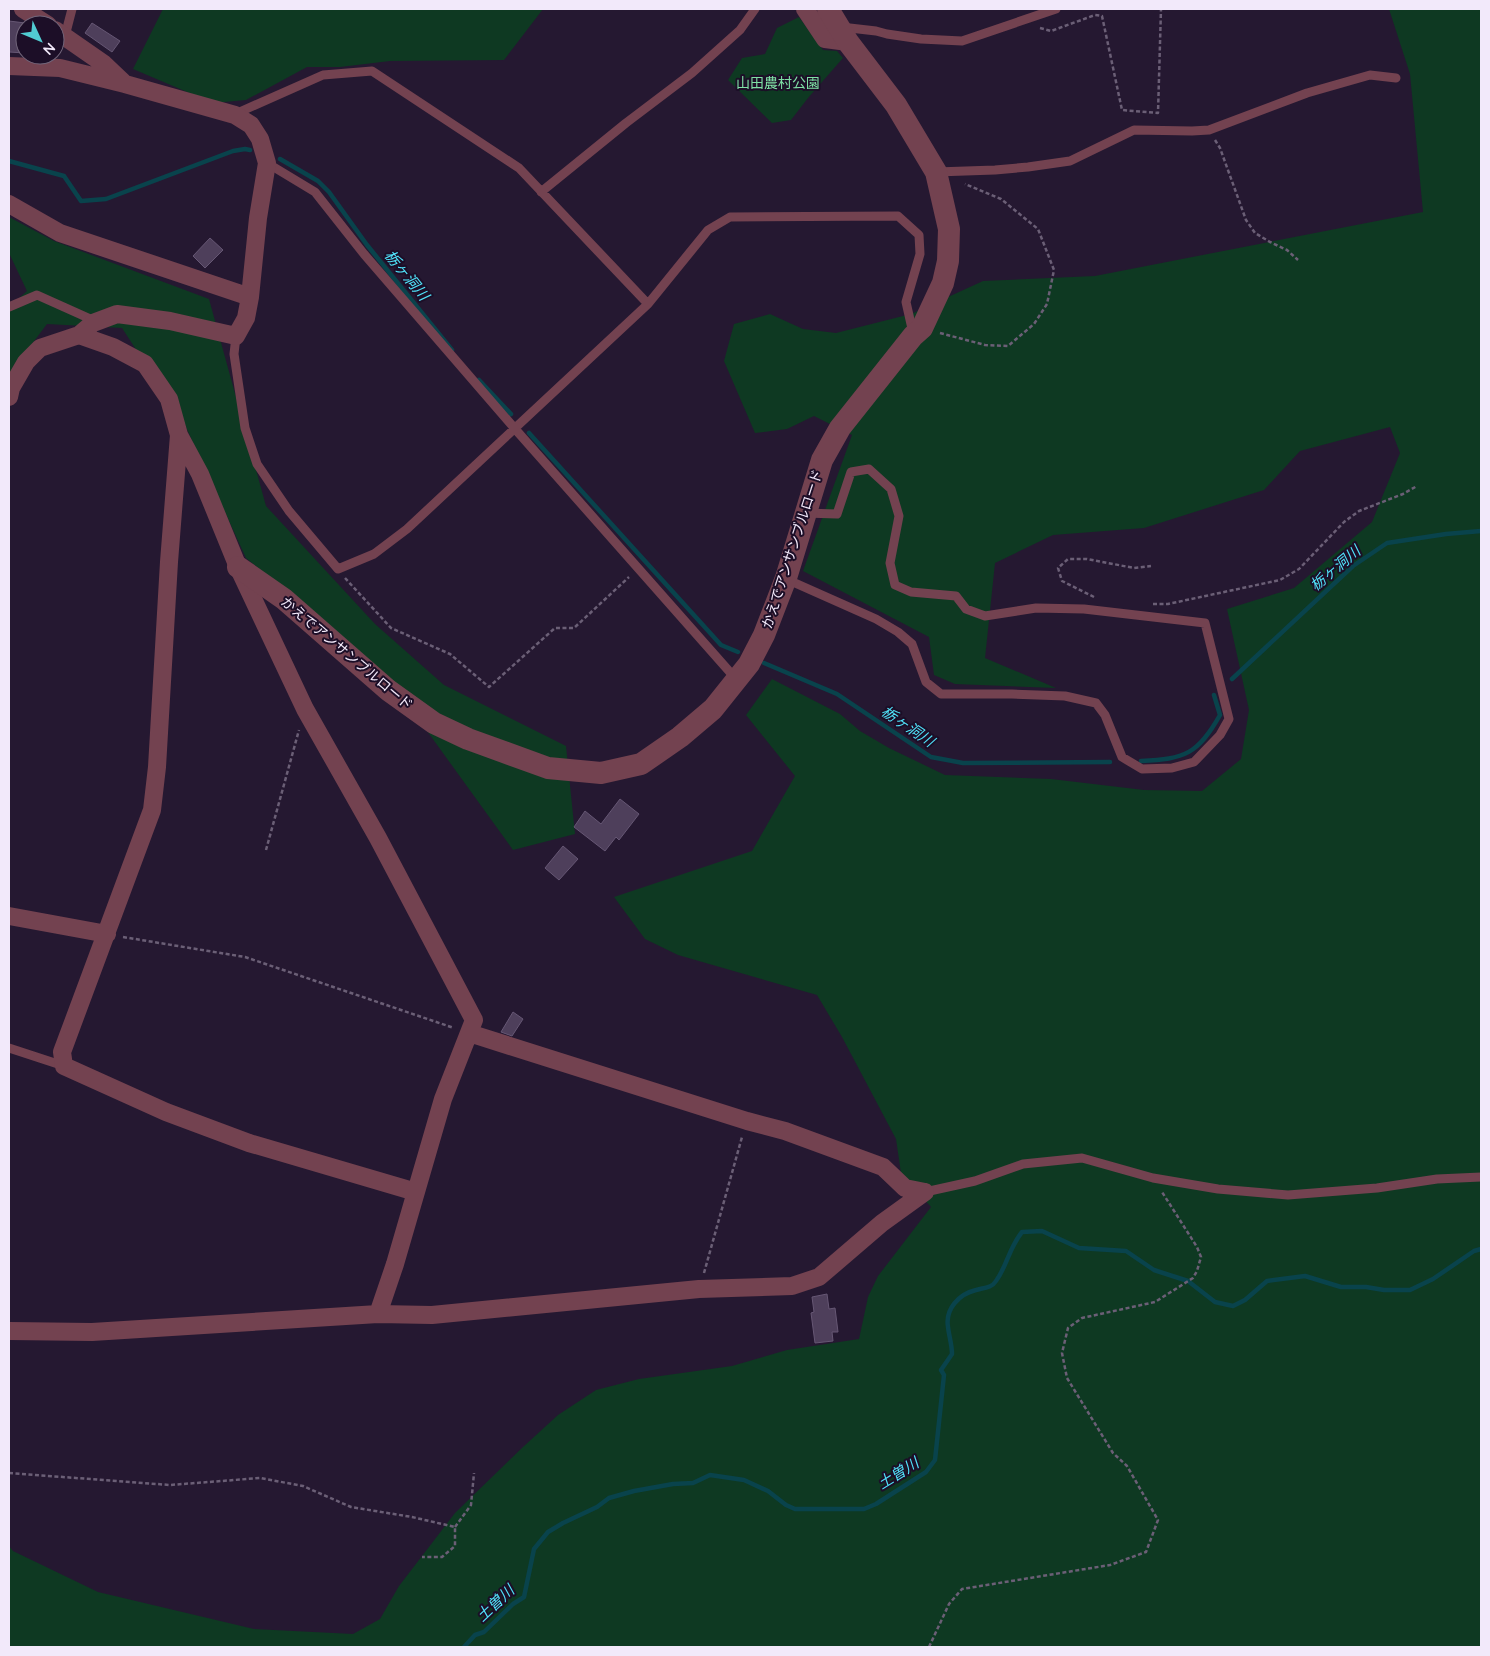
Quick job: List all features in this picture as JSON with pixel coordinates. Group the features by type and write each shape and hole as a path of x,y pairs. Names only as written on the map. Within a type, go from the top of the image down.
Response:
{"street":[{"path":"804,9 825,39 838,26"},
{"name":"かえでアンサンブルロード","path":"238,567 284,599 388,690 434,723 468,739 548,768 601,773 641,764 680,737 713,709 749,664 764,635 786,578 822,460 840,428 918,332 943,283 948,261 949,229 936,172 896,105 838,26"},
{"path":"65,37 104,64 125,84"},
{"path":"9,66 60,68 235,115 251,125 260,140 267,163 258,218 250,297 246,318 236,336 170,321 117,314 96,322 79,335 40,348 26,362 11,388 9,397"},
{"path":"9,204 60,233 250,297"},
{"path":"79,335 113,347 145,364 169,399 179,435 200,474 238,567 305,709 378,838 474,1020 443,1099 378,1314"},
{"path":"179,435 169,562 157,767 152,810 62,1052 64,1066 166,1112 249,1143 416,1192"},
{"path":"9,916 107,934"},
{"path":"469,1033 747,1121 785,1131 883,1167 905,1188 925,1192"},
{"path":"9,1331 92,1332 378,1314 432,1315 699,1289 792,1286 819,1277 882,1223 925,1192"}],"lane":[{"path":"65,23 72,9"},
{"path":"541,192 626,123 692,73 740,30 755,9"},
{"path":"838,26 876,30 887,34 922,39 962,41 1056,9"},
{"path":"235,115 324,74 372,71 519,168 648,304"},
{"path":"936,172 995,170 1070,161 1134,130 1209,130 1307,94 1370,74 1396,78"},
{"path":"267,163 315,192 364,254 737,681"},
{"path":"236,336 234,354 245,428 258,464 289,511 338,569 374,554 407,529 516,430 648,304 708,230 730,217 898,216 919,235 920,254 906,302 918,332"},
{"path":"9,307 37,295 96,322"},
{"path":"786,578 876,619 898,632 912,644 926,682 941,694 1065,696 1096,703 1104,715 1122,757 1142,769 1172,768 1194,762 1220,735 1229,719 1205,623 1084,609 1036,608 985,616 966,609 956,596 911,592 895,585 890,563 899,516 891,490 869,469 851,472 837,514 805,513"},
{"path":"9,1048 64,1066"},
{"path":"925,1192 975,1181 1023,1164 1082,1158 1153,1178 1218,1189 1288,1195 1377,1188 1437,1179 1481,1177"}],"path":[{"path":"1017,22 1051,31 1095,15 1102,16 1122,110 1158,113 1161,9"},
{"path":"1209,130 1220,148 1246,220 1255,232 1287,250 1298,260"},
{"path":"918,332 985,345 1008,346 1034,324 1047,304 1054,270 1038,229 1001,199 936,172"},
{"path":"1150,604 1168,604 1280,580 1299,569 1352,516 1417,486"},
{"path":"1096,598 1062,581 1058,568 1068,559 1087,559 1134,568 1151,566"},
{"path":"338,569 350,585 391,628 450,654 489,687 555,628 574,628 638,568"},
{"path":"266,850 305,709"},
{"path":"107,934 245,957 469,1033"},
{"path":"699,1289 747,1121"},
{"path":"929,1647 949,1604 962,1589 1110,1565 1146,1552 1158,1520 1127,1466 1113,1453 1067,1378 1062,1353 1068,1328 1082,1318 1155,1302 1193,1278 1197,1271 1201,1257 1197,1247 1153,1178"},
{"path":"422,1557 442,1557 455,1546 455,1528 471,1505 474,1473"},
{"path":"9,1474 170,1485 260,1478 303,1486 350,1508 412,1516 455,1528"}],"green space":[{"path":"163,9 543,9 504,60 390,61 340,67 307,67 246,100 213,103 133,69"},
{"path":"1389,9 1481,9 1481,1647 9,1647 9,1546 13,1551 98,1592 254,1629 353,1634 380,1619 399,1586 455,1513 558,1415 596,1390 639,1379 732,1366 787,1350 859,1339 868,1297 878,1276 931,1207 901,1173 896,1139 842,1037 817,995 678,955 645,939 614,897 752,851 795,776 746,715 772,679 840,714 860,731 889,748 945,775 1051,779 1144,790 1202,791 1241,759 1249,710 1227,609 1294,588 1372,522 1400,453 1390,427 1300,451 1264,490 1144,528 1053,535 995,563 985,658 1056,688 955,684 934,675 929,637 803,571 852,435 814,416 787,429 755,433 724,361 734,324 770,314 803,329 836,333 911,314 983,281 1095,276 1423,212 1410,74"},
{"name":"山田農村公園","path":"799,17 823,50 837,51 843,58 791,120 772,123 728,80 742,58 765,54 777,28"},
{"path":"9,217 54,241 209,299 266,506 375,624 444,685 566,746 575,834 513,850 422,724 345,639 246,558 185,425 122,328 47,324 9,373 9,307 27,291 9,253"}],"building":[{"path":"9,21 15,22 15,52 9,52"},
{"path":"92,23 120,41 112,52 85,33"},
{"path":"210,238 223,250 205,268 193,256"},
{"path":"620,799 639,814 619,840 616,837 605,851 574,827 585,811 601,824"},
{"path":"563,846 578,859 559,880 545,868"},
{"path":"513,1012 523,1019 512,1036 501,1032"},
{"path":"827,1294 829,1309 835,1308 838,1332 832,1332 833,1341 815,1343 811,1313 814,1312 812,1297"}],"waterway":[{"name":"栃ヶ洞川","path":"9,161 64,176 81,201 106,199 233,151 250,150"},
{"name":"栃ヶ洞川","path":"280,159 318,181 329,192 367,245 452,350"},
{"name":"栃ヶ洞川","path":"479,380 511,414"},
{"name":"栃ヶ洞川","path":"529,433 721,645 738,652"},
{"name":"栃ヶ洞川","path":"1232,679 1353,566 1387,543 1481,531"},
{"name":"栃ヶ洞川","path":"764,663 837,694 931,757 963,763 1110,762"},
{"name":"栃ヶ洞川","path":"1141,761 1180,756 1197,746 1205,738 1220,715 1214,695"},
{"name":"土曽川","path":"464,1647 475,1635 484,1632 513,1604 524,1597 534,1549 548,1532 597,1507 609,1498 673,1484 693,1483 710,1475 744,1480 768,1491 786,1505 795,1509 864,1509 876,1504 926,1472 935,1460 944,1375 941,1370 952,1354 948,1327 951,1308 964,1295 994,1283 1022,1232 1042,1231 1079,1248 1126,1251 1154,1270 1188,1281 1215,1302 1233,1306 1245,1300 1267,1281 1305,1276 1341,1287 1410,1290 1433,1279 1474,1251 1481,1249"}]}
